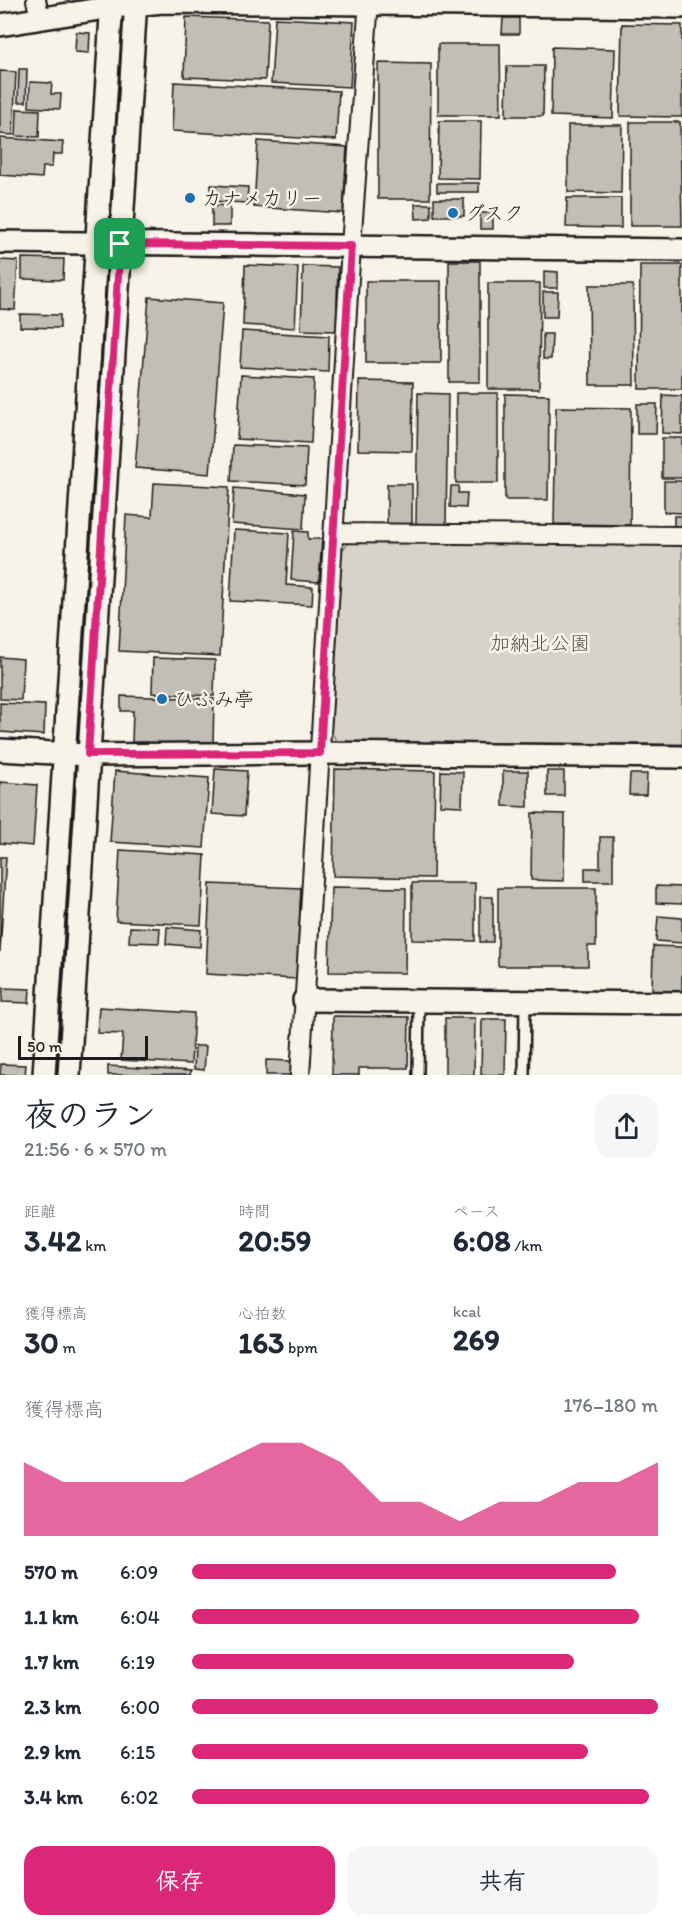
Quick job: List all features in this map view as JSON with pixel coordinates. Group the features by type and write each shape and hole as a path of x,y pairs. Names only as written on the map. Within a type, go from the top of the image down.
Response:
{"street":[{"path":"69,1075 136,2"},
{"path":"0,25 38,9 136,2 369,2 682,7"},
{"path":"300,1075 351,246 369,2"},
{"path":"44,1075 112,3"},
{"path":"0,242 682,250"},
{"path":"333,532 682,536"},
{"path":"0,750 88,754 320,753 682,757"},
{"path":"304,1000 682,1004"}],"lane":[{"path":"418,1075 419,1001"},
{"path":"524,1075 525,1002"}],"green space":[{"name":"加納北公園","path":"351,541 682,545 682,744 337,742 331,732 342,550"}],"building":[{"path":"186,17 268,20 265,80 184,77"},
{"path":"275,18 354,22 350,87 271,83"},
{"path":"503,18 519,18 519,34 502,34"},
{"path":"622,24 682,25 682,117 620,116"},
{"path":"76,32 90,33 89,53 75,52"},
{"path":"438,44 500,44 501,115 438,115"},
{"path":"552,47 615,49 613,118 551,116"},
{"path":"378,63 431,64 430,199 378,199"},
{"path":"507,66 544,66 543,116 506,116"},
{"path":"19,69 27,69 26,102 18,102"},
{"path":"0,71 16,72 13,135 0,134"},
{"path":"30,82 52,83 51,94 61,94 60,109 29,107"},
{"path":"174,82 339,91 336,140 172,131"},
{"path":"17,109 40,110 39,137 16,136"},
{"path":"439,121 481,121 480,179 438,178"},
{"path":"630,122 680,122 682,226 630,226"},
{"path":"568,125 622,125 621,193 568,192"},
{"path":"0,138 63,142 62,154 53,154 52,167 43,167 42,178 0,175"},
{"path":"258,141 347,147 343,213 254,207"},
{"path":"437,183 479,183 479,192 437,192"},
{"path":"211,185 248,187 247,203 210,201"},
{"path":"567,198 621,198 621,228 566,227"},
{"path":"434,199 464,199 464,216 434,216"},
{"path":"415,204 431,204 431,218 416,219"},
{"path":"212,205 230,206 230,226 212,226"},
{"path":"480,213 493,213 493,229 480,229"},
{"path":"22,258 64,259 63,280 22,279"},
{"path":"0,260 18,261 15,310 0,309"},
{"path":"449,261 480,261 480,382 449,382"},
{"path":"245,265 298,267 295,328 243,325"},
{"path":"640,265 682,265 682,389 639,389"},
{"path":"303,266 338,267 336,331 301,330"},
{"path":"544,271 558,272 558,288 544,288"},
{"path":"366,281 441,281 441,363 366,363"},
{"path":"488,283 540,283 539,389 488,389"},
{"path":"589,285 633,285 634,385 590,385"},
{"path":"543,292 558,292 557,317 543,317"},
{"path":"149,297 223,303 210,474 135,468"},
{"path":"20,314 60,315 60,328 20,327"},
{"path":"242,331 329,336 328,372 240,367"},
{"path":"543,334 552,334 551,359 543,359"},
{"path":"241,375 314,379 311,443 237,439"},
{"path":"359,381 413,382 412,451 358,450"},
{"path":"418,393 448,394 446,525 416,524"},
{"path":"456,393 498,393 498,483 456,483"},
{"path":"505,394 549,395 548,500 505,500"},
{"path":"663,395 682,396 682,434 662,433"},
{"path":"637,404 657,404 656,434 637,434"},
{"path":"556,407 631,408 630,525 554,524"},
{"path":"662,438 682,438 682,478 662,478"},
{"path":"233,445 307,448 305,485 231,481"},
{"path":"664,481 682,481 682,513 664,512"},
{"path":"154,483 229,487 220,656 119,651 126,515 152,517"},
{"path":"387,484 412,484 412,525 387,524"},
{"path":"451,486 459,486 458,493 467,493 466,508 450,507"},
{"path":"234,488 305,494 303,529 232,524"},
{"path":"674,516 682,516 682,530 674,530"},
{"path":"234,530 289,533 286,585 313,587 312,605 230,601"},
{"path":"294,531 308,532 308,539 322,539 319,582 291,580"},
{"path":"0,657 23,659 21,700 0,699"},
{"path":"153,658 215,660 214,696 152,693"},
{"path":"121,696 214,699 213,744 132,742 133,711 121,711"},
{"path":"0,703 45,705 44,735 0,732"},
{"path":"215,769 247,771 244,816 212,814"},
{"path":"335,769 435,771 433,878 333,876"},
{"path":"115,771 209,778 204,848 110,842"},
{"path":"441,771 463,772 462,806 440,805"},
{"path":"503,771 528,771 528,807 503,806"},
{"path":"547,771 564,771 564,796 547,796"},
{"path":"630,774 647,774 646,795 629,795"},
{"path":"0,782 37,785 33,846 0,843"},
{"path":"532,813 565,814 564,881 531,880"},
{"path":"600,837 613,837 613,881 585,881 585,868 600,868"},
{"path":"120,850 205,855 201,925 116,921"},
{"path":"0,857 6,857 0,952"},
{"path":"412,883 475,883 475,941 412,940"},
{"path":"210,884 301,888 297,979 206,974"},
{"path":"656,886 682,887 682,904 656,903"},
{"path":"331,887 406,888 405,973 329,972"},
{"path":"498,888 596,888 596,946 588,946 588,966 498,966"},
{"path":"480,897 493,897 493,942 480,942"},
{"path":"658,916 682,918 682,943 656,941"},
{"path":"130,927 160,928 159,943 129,942"},
{"path":"167,927 201,930 200,947 166,944"},
{"path":"653,946 682,947 682,993 652,992"},
{"path":"3,988 30,989 29,1003 2,1002"},
{"path":"99,1007 194,1013 191,1064 121,1060 123,1034 97,1033"},
{"path":"333,1016 409,1017 408,1068 359,1068 359,1075 332,1075"},
{"path":"445,1018 475,1018 474,1075 445,1075"},
{"path":"482,1019 506,1019 505,1075 481,1075"},
{"path":"195,1046 206,1046 204,1070 194,1069"},
{"path":"266,1060 291,1061 291,1075 266,1075"},
{"path":"1,1064 26,1065 25,1075 0,1075"},
{"path":"108,1066 191,1071 190,1075 108,1075"}],"place":[{"name":"カナメカリー","path":"190,198"},
{"name":"グスク","path":"453,213"},
{"name":"ひふみ亭","path":"162,699"}],"route":[{"path":"120,244 351,246 320,753 88,754 120,244"}]}
